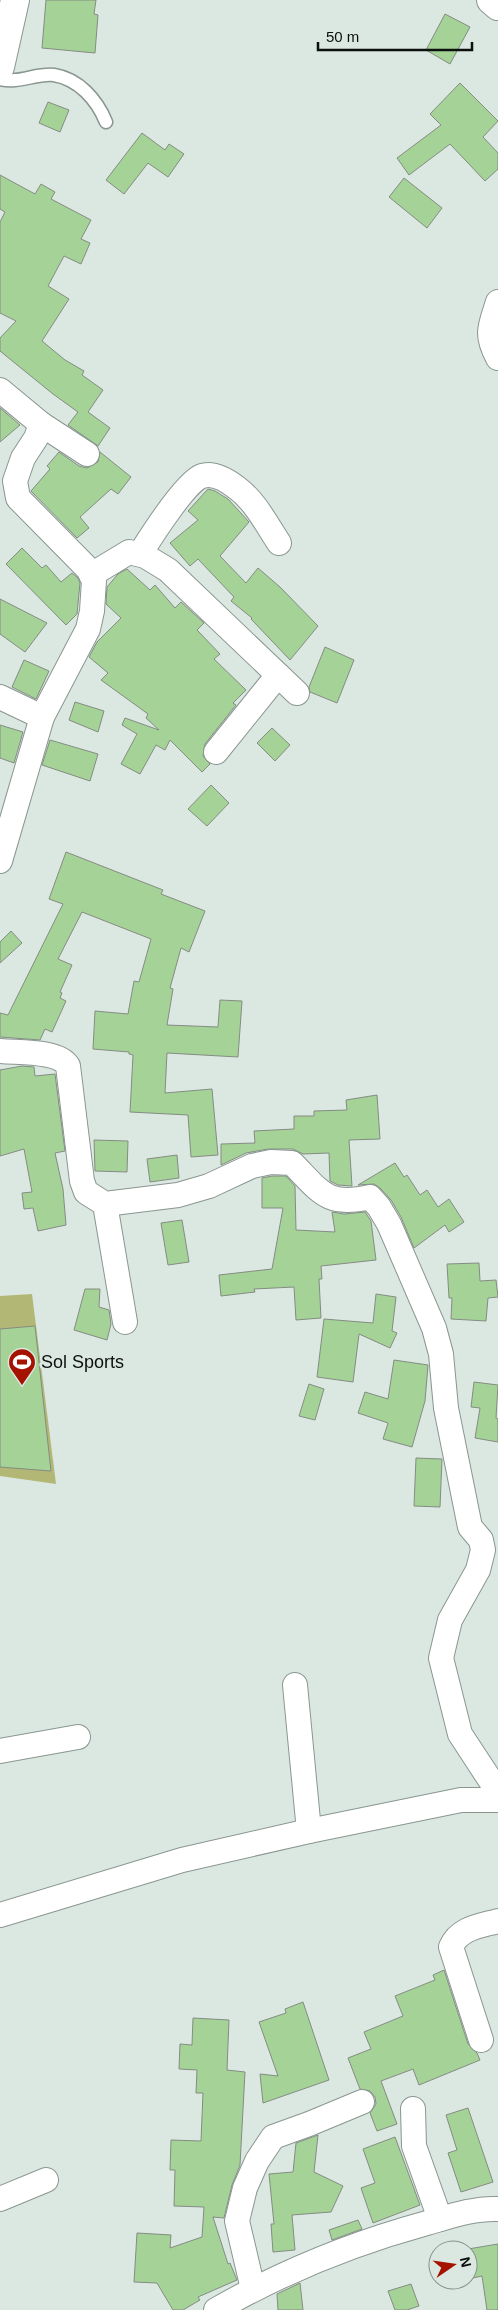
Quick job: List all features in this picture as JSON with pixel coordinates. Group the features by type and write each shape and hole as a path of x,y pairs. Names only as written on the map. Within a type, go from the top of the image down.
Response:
{"street":[{"path":"0,67 15,0"},
{"path":"491,0 498,6"},
{"path":"498,302 488,330 490,344 498,358"},
{"path":"0,390 40,424 87,454"},
{"path":"0,860 42,717 88,628 92,612 94,580 91,575 18,498 15,481 23,458 36,438 40,424"},
{"path":"140,554 182,495 197,478 208,475 215,476 238,488 251,502 279,543"},
{"path":"91,575 129,552 140,554 168,570 297,693"},
{"path":"216,752 278,675"},
{"path":"0,697 42,717"},
{"path":"0,1051 55,1056 64,1060 68,1066 82,1181 86,1192 105,1204 178,1195 210,1186 238,1171 271,1162 292,1163 321,1192 331,1199 347,1202 370,1198 379,1208 389,1224 434,1328 441,1354 446,1408 470,1527 480,1540 483,1550 478,1570 450,1620 441,1658 460,1734 498,1792"},
{"path":"105,1204 124,1322"},
{"path":"295,1685 309,1831"},
{"path":"0,1751 78,1738"},
{"path":"0,1915 182,1860 309,1831 461,1800 498,1800"},
{"path":"481,2040 451,1947 455,1937 462,1932 498,1921"},
{"path":"253,2289 237,2221 245,2188 257,2161 272,2137 362,2102"},
{"path":"413,2109 414,2146 440,2219"},
{"path":"0,2200 46,2180"},
{"path":"216,2310 253,2289 354,2246 482,2208 498,2209"}],"lane":[{"path":"0,79 8,81 53,75 80,86 99,106 106,122"}],"green space":[{"name":"Sol Sports","path":"32,1294 56,1484 0,1476 0,1296"}],"building":[{"path":"46,0 96,0 94,14 98,15 95,53 42,48"},
{"path":"445,14 470,27 450,64 426,50"},
{"path":"460,83 498,121 483,137 498,153 498,169 485,181 450,144 409,175 397,158 441,125 430,114"},
{"path":"48,102 69,110 60,132 39,123"},
{"path":"142,133 165,150 169,144 184,154 168,177 148,163 124,194 106,180"},
{"path":"0,175 35,194 41,184 55,192 51,199 91,220 81,239 90,243 81,264 64,256 48,286 69,299 42,341 65,360 84,371 82,375 103,390 88,412 110,428 98,446 68,425 78,412 0,351 0,338 16,321 0,313 0,222 5,212 0,209"},
{"path":"404,178 442,208 427,228 389,197"},
{"path":"0,408 20,425 0,442"},
{"path":"59,452 79,466 87,468 98,462 100,452 131,477 118,494 111,489 80,517 89,528 77,538 31,491 50,469 47,466"},
{"path":"208,489 228,499 249,522 220,556 246,583 258,568 280,587 318,626 290,660 252,618 231,601 234,597 198,559 190,566 170,543 198,520 188,511"},
{"path":"22,548 42,568 46,565 61,582 72,573 78,578 80,583 77,614 66,625 6,564"},
{"path":"127,569 150,590 155,585 175,608 181,602 204,623 197,630 220,654 214,659 246,690 233,703 236,705 205,744 203,756 210,764 202,772 170,740 165,750 156,745 140,774 121,764 137,734 122,725 125,718 159,730 146,718 148,714 101,680 108,673 89,657 97,642 121,618 106,604 107,587 118,574"},
{"path":"0,599 47,623 25,652 0,634"},
{"path":"325,647 354,660 337,703 310,692 309,687"},
{"path":"24,660 49,671 36,699 12,687"},
{"path":"75,702 104,711 98,732 69,720"},
{"path":"0,725 23,732 14,763 0,758"},
{"path":"272,728 290,745 275,761 257,743"},
{"path":"50,740 98,754 90,781 42,765"},
{"path":"211,785 229,803 207,826 188,809"},
{"path":"66,852 163,890 161,894 205,911 189,952 181,948 170,988 173,989 167,1025 218,1027 220,1000 242,1001 238,1057 167,1053 165,1093 212,1089 218,1155 191,1157 188,1115 130,1112 133,1055 129,1054 129,1052 93,1049 95,1011 128,1014 134,981 139,982 151,939 82,912 58,959 72,965 60,992 62,993 60,998 66,1001 52,1032 45,1029 40,1040 0,1037 0,1013 8,1015 63,904 49,899"},
{"path":"11,931 22,943 0,963 0,942"},
{"path":"22,1066 34,1067 35,1076 55,1074 65,1151 55,1153 63,1189 66,1225 38,1231 33,1208 24,1209 22,1193 32,1192 24,1149 0,1156 0,1070"},
{"path":"377,1095 380,1139 349,1140 352,1186 338,1185 330,1181 329,1153 303,1154 293,1149 268,1149 246,1153 221,1165 221,1144 255,1143 254,1131 294,1129 294,1116 314,1116 314,1111 347,1110 346,1100"},
{"path":"94,1140 128,1141 127,1172 95,1171"},
{"path":"177,1155 179,1178 150,1182 147,1159"},
{"path":"395,1163 404,1177 407,1175 420,1195 427,1190 438,1207 449,1199 464,1222 449,1232 445,1225 414,1248 401,1217 391,1200 374,1184 358,1185"},
{"path":"286,1176 295,1186 296,1230 335,1232 332,1212 344,1214 365,1212 371,1221 376,1260 321,1266 322,1279 319,1279 321,1318 296,1320 294,1287 254,1289 255,1292 221,1296 219,1275 272,1269 283,1208 262,1208 262,1178"},
{"path":"182,1220 189,1262 168,1265 161,1223"},
{"path":"479,1263 480,1281 496,1280 498,1297 488,1298 486,1321 451,1319 452,1298 449,1298 447,1264"},
{"path":"85,1289 100,1289 99,1307 109,1310 111,1324 107,1340 74,1330"},
{"path":"376,1294 396,1297 392,1331 397,1333 390,1348 359,1334 353,1382 317,1377 324,1319 373,1323"},
{"name":"Sol Sports","path":"35,1326 51,1471 0,1467 0,1329"},
{"path":"394,1360 428,1365 425,1401 412,1447 383,1439 388,1423 358,1413 365,1392 388,1399"},
{"path":"474,1382 498,1385 496,1418 498,1419 498,1442 475,1438 480,1408 471,1407"},
{"path":"309,1384 324,1389 315,1420 299,1416"},
{"path":"416,1458 442,1459 440,1507 414,1506"},
{"path":"444,1970 468,2044 477,2053 480,2060 419,2085 413,2069 381,2081 397,2124 377,2131 370,2113 376,2104 375,2097 370,2091 360,2089 348,2058 371,2049 364,2032 403,2016 395,1996 435,1980 433,1975"},
{"path":"303,2002 329,2080 263,2103 260,2074 278,2076 259,2022 286,2013 285,2009"},
{"path":"193,2018 229,2020 227,2070 245,2072 240,2165 232,2185 224,2218 213,2217 228,2264 230,2263 237,2280 198,2297 200,2300 183,2310 173,2310 157,2283 134,2282 137,2233 171,2235 170,2248 202,2237 204,2207 174,2206 175,2170 170,2170 171,2140 201,2141 203,2093 196,2093 197,2070 179,2069 180,2044 192,2045"},
{"path":"468,2108 493,2182 461,2192 448,2153 457,2150 446,2115"},
{"path":"318,2135 314,2172 343,2186 331,2212 292,2215 295,2250 273,2252 271,2224 274,2224 269,2174 293,2172 296,2143"},
{"path":"395,2137 420,2205 373,2223 361,2188 375,2183 363,2149"},
{"path":"358,2220 362,2229 332,2240 329,2230"},
{"path":"498,2244 498,2310 487,2310 482,2276 478,2277 478,2247"},
{"path":"300,2283 303,2310 278,2310 277,2294"},
{"path":"411,2284 419,2306 407,2310 395,2310 388,2291"}],"place":[{"name":"Sol Sports","path":"22,1386"}]}
